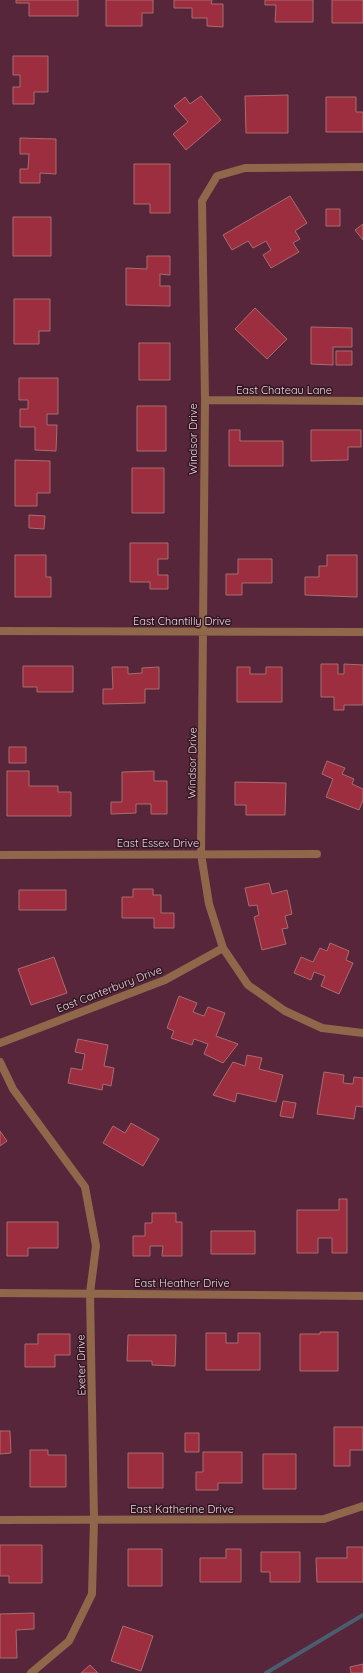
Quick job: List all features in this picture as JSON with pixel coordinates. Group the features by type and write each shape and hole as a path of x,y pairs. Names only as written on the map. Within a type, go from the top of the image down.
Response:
{"street":[{"name":"Windsor Drive","path":"363,167 245,168 217,176 202,201 205,400 202,854 208,904 223,948 248,986 286,1011 322,1028 363,1033"},
{"name":"East Chateau Lane","path":"205,400 363,401"},
{"name":"East Chantilly Drive","path":"0,631 363,632"},
{"name":"East Essex Drive","path":"0,855 317,854"},
{"name":"East Canterbury Drive","path":"0,1043 165,980 223,948"},
{"name":"Exeter Drive","path":"0,1062 14,1089 85,1187 96,1246 90,1294 94,1520 92,1594 69,1641 31,1673"},
{"name":"East Heather Drive","path":"0,1293 363,1296"},
{"name":"East Katherine Drive","path":"0,1520 324,1519 363,1506"}],"building":[{"path":"16,0 78,0 78,16 29,16 29,3 16,3"},
{"path":"106,0 153,0 153,13 142,13 142,26 106,26"},
{"path":"174,0 212,0 211,4 223,4 223,27 207,26 207,18 192,18 192,8 174,8"},
{"path":"265,0 313,0 313,22 275,22 276,5 265,5"},
{"path":"332,0 363,0 363,23 332,23"},
{"path":"13,56 48,56 48,92 34,92 34,104 13,104 13,87 20,87 20,75 13,75"},
{"path":"288,95 288,133 246,133 245,96"},
{"path":"201,96 221,120 186,150 173,134 188,122 174,106 185,97 190,104"},
{"path":"326,97 356,97 356,112 363,112 363,132 326,132"},
{"path":"20,138 56,139 56,174 40,173 40,183 20,183 20,169 28,169 29,154 20,154"},
{"path":"134,164 170,164 170,213 150,213 150,204 134,204"},
{"path":"290,196 307,223 295,231 300,239 293,243 299,252 271,268 263,255 271,250 266,241 253,248 248,241 232,250 223,235"},
{"path":"326,209 340,209 340,226 326,226"},
{"path":"13,217 51,217 51,256 13,256"},
{"path":"363,224 363,240 355,230"},
{"path":"147,256 170,256 170,275 160,274 160,286 170,286 170,306 126,305 126,268 147,269"},
{"path":"14,299 50,299 50,331 39,331 39,344 14,344"},
{"path":"255,308 287,339 267,359 235,329"},
{"path":"311,327 352,328 352,347 333,347 333,365 311,364"},
{"path":"139,343 170,343 170,380 139,380"},
{"path":"336,351 352,351 352,365 336,365"},
{"path":"19,378 58,378 58,414 47,414 47,425 57,425 56,451 35,450 35,427 20,427 20,409 28,409 28,400 19,400"},
{"path":"137,406 166,406 166,451 137,451"},
{"path":"229,430 240,430 240,441 283,441 283,466 229,466"},
{"path":"311,430 361,430 361,447 348,447 348,460 311,461"},
{"path":"15,460 50,461 50,493 37,493 37,506 15,506"},
{"path":"132,468 164,468 164,513 132,513"},
{"path":"29,515 45,516 44,529 29,528"},
{"path":"130,543 168,543 168,559 158,559 158,575 168,575 168,589 150,589 150,582 130,582"},
{"path":"15,555 46,555 46,577 51,577 51,597 15,597"},
{"path":"327,555 357,555 357,597 305,595 305,577 319,577 319,566 327,566"},
{"path":"238,559 272,559 272,583 242,583 242,595 226,595 226,574 238,574"},
{"path":"321,664 338,664 338,674 344,674 344,664 363,665 363,705 344,705 344,710 334,710 334,697 321,697"},
{"path":"23,666 73,666 73,692 37,692 37,687 23,687"},
{"path":"112,667 128,667 128,674 142,673 142,668 159,667 159,689 145,689 145,703 103,704 103,689 113,689"},
{"path":"237,667 250,667 250,674 266,674 266,667 282,667 282,702 237,702"},
{"path":"9,747 26,747 26,763 9,763"},
{"path":"327,761 345,768 342,774 354,779 352,784 363,789 363,800 359,810 326,797 333,779 322,774"},
{"path":"7,771 29,771 29,786 58,786 58,792 71,792 71,816 7,816"},
{"path":"154,771 154,781 167,781 167,814 151,814 151,804 136,804 136,813 111,814 111,802 122,802 122,772"},
{"path":"235,782 286,783 285,815 246,815 246,805 235,805"},
{"path":"269,883 272,894 287,890 292,914 285,916 288,928 282,929 286,944 262,950 254,917 259,915 257,905 249,906 245,888"},
{"path":"133,889 153,889 153,895 161,895 161,913 174,913 174,928 154,928 154,918 122,918 122,897 133,897"},
{"path":"19,890 66,890 66,910 19,910"},
{"path":"330,943 349,951 346,960 353,963 339,994 321,986 325,976 314,972 311,980 294,973 301,957 313,962 320,948 327,951"},
{"path":"54,957 67,993 31,1005 18,969"},
{"path":"179,996 197,1003 193,1012 204,1016 208,1007 225,1013 216,1036 238,1044 223,1063 204,1054 208,1044 194,1039 192,1045 171,1038 174,1031 167,1028"},
{"path":"78,1039 108,1045 104,1066 114,1068 111,1086 103,1084 102,1090 68,1083 71,1068 82,1070 85,1054 75,1052"},
{"path":"247,1055 262,1058 259,1069 283,1075 276,1102 237,1093 235,1102 213,1095 233,1062 245,1066"},
{"path":"324,1072 344,1075 343,1083 353,1084 354,1077 363,1078 363,1107 356,1106 354,1119 317,1114"},
{"path":"283,1101 296,1103 293,1118 280,1116"},
{"path":"131,1123 159,1139 143,1166 103,1143 113,1126 125,1133"},
{"path":"0,1131 7,1141 0,1146"},
{"path":"339,1199 347,1199 347,1253 332,1253 332,1238 318,1238 318,1253 297,1253 297,1210 339,1210"},
{"path":"152,1213 176,1213 176,1222 182,1222 182,1256 162,1256 163,1246 150,1246 150,1256 133,1256 133,1236 145,1236 145,1223 152,1223"},
{"path":"7,1222 58,1222 58,1248 28,1248 28,1256 7,1256"},
{"path":"211,1231 255,1231 255,1254 211,1254"},
{"path":"320,1332 338,1332 338,1371 300,1371 300,1334 320,1334"},
{"path":"206,1333 226,1333 226,1343 238,1343 238,1333 260,1333 260,1370 206,1370"},
{"path":"38,1334 70,1334 70,1355 55,1355 55,1367 25,1367 25,1344 38,1344"},
{"path":"128,1335 176,1335 175,1366 152,1365 152,1361 127,1361"},
{"path":"334,1427 363,1427 363,1450 350,1450 350,1466 334,1466"},
{"path":"0,1431 10,1431 11,1453 0,1454"},
{"path":"185,1433 199,1433 199,1452 185,1452"},
{"path":"30,1450 48,1450 48,1455 66,1455 66,1487 30,1487"},
{"path":"203,1452 242,1452 242,1483 218,1483 218,1490 196,1490 196,1472 203,1472"},
{"path":"128,1453 163,1453 163,1488 128,1488"},
{"path":"263,1454 296,1454 296,1489 263,1489"},
{"path":"0,1545 42,1545 42,1583 9,1583 9,1576 0,1576"},
{"path":"347,1547 363,1547 363,1582 317,1582 316,1558 347,1558"},
{"path":"128,1549 162,1549 162,1586 128,1586"},
{"path":"226,1549 241,1549 241,1582 200,1582 200,1558 226,1558"},
{"path":"261,1552 300,1552 300,1582 270,1582 270,1572 261,1572"},
{"path":"34,1613 34,1629 16,1630 17,1658 0,1658 0,1614"},
{"path":"123,1626 153,1636 141,1671 111,1661"},
{"path":"363,1664 363,1673 351,1673 350,1667"},
{"path":"90,1665 98,1673 81,1673"}],"waterway":[{"path":"266,1673 363,1615"}]}
